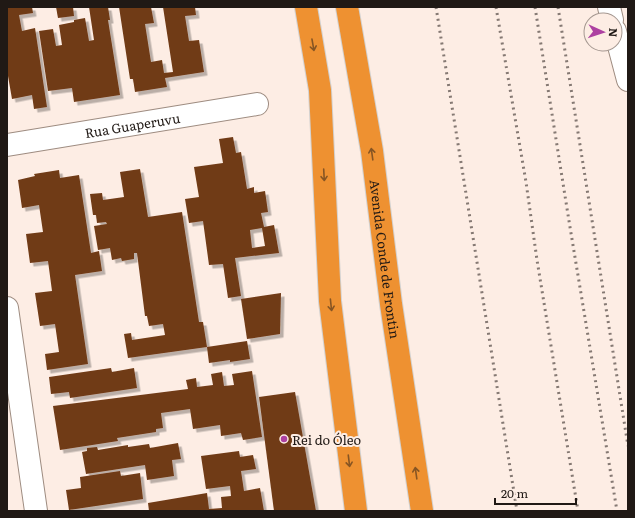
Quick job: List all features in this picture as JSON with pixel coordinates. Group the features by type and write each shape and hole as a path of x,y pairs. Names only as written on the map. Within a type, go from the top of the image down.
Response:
{"highway":[{"path":"306,7 320,90 330,301 356,511"},
{"name":"Avenida Conde de Frontin","path":"348,7 372,151 391,304 422,511"}],"street":[{"path":"621,52 628,80"},
{"name":"Rua Guaperuvu","path":"7,145 257,104"},
{"path":"7,308 36,511"}],"building":[{"path":"7,7 32,7 33,13 19,15 22,31 35,28 47,107 34,109 32,95 12,99 7,76"},
{"path":"56,7 73,7 74,16 58,18"},
{"path":"89,7 108,7 110,20 108,20 120,95 74,102 72,88 48,91 39,31 53,29 56,46 62,45 59,25 85,18 89,41 94,40"},
{"path":"119,7 151,7 154,23 145,24 151,62 162,60 164,73 173,72 163,7 195,7 196,15 185,16 189,41 199,40 204,72 165,78 167,87 135,92 133,79 130,79"},
{"path":"233,137 236,153 241,152 247,189 254,187 254,193 265,191 268,212 261,213 264,227 274,225 279,253 235,258 241,296 228,298 223,264 209,265 203,221 189,223 185,199 199,197 194,167 223,163 219,139","holes":["262,228 265,246 252,248 250,230"]},
{"path":"140,169 148,217 182,212 199,322 203,322 207,347 128,358 124,334 131,333 132,340 165,335 163,324 149,326 147,316 145,316 137,253 134,253 134,259 122,261 121,258 112,260 110,248 98,250 94,226 107,224 106,222 97,223 96,215 93,215 90,194 102,193 103,200 124,197 120,172"},
{"path":"59,170 60,178 79,175 91,253 99,251 102,271 75,275 88,364 47,370 45,354 59,352 55,324 40,326 35,293 52,291 48,261 30,263 26,234 43,232 39,205 22,208 18,180 35,176 34,174"},
{"path":"281,293 280,334 247,339 241,299"},
{"path":"247,341 250,359 209,363 207,347"},
{"path":"111,368 112,372 134,368 137,388 70,398 69,392 51,394 49,377"},
{"path":"252,371 262,437 243,440 241,433 221,436 220,425 193,429 190,409 161,413 163,428 156,429 156,432 117,438 118,441 60,450 53,406 188,389 186,380 196,378 197,387 213,385 211,374 222,372 224,386 234,385 232,374"},
{"name":"Rei do Óleo","path":"295,392 316,511 274,511 259,397"},
{"path":"178,443 181,459 172,460 174,476 147,480 145,465 86,474 82,452 87,451 87,448 97,447 98,450 128,445 128,447 149,444 150,448"},
{"path":"239,451 240,457 253,455 256,469 241,471 244,491 260,488 264,511 149,511 148,503 207,493 209,509 222,508 221,497 231,496 230,486 206,489 201,456"},
{"path":"120,471 121,476 140,473 143,499 69,510 66,490 81,488 80,477"}],"railway":[{"path":"436,7 517,511"},
{"path":"496,7 526,182 537,260 578,511"},
{"path":"535,7 617,511"},
{"path":"558,7 628,446"}],"place":[{"name":"Rei do Óleo","path":"284,439"}]}
